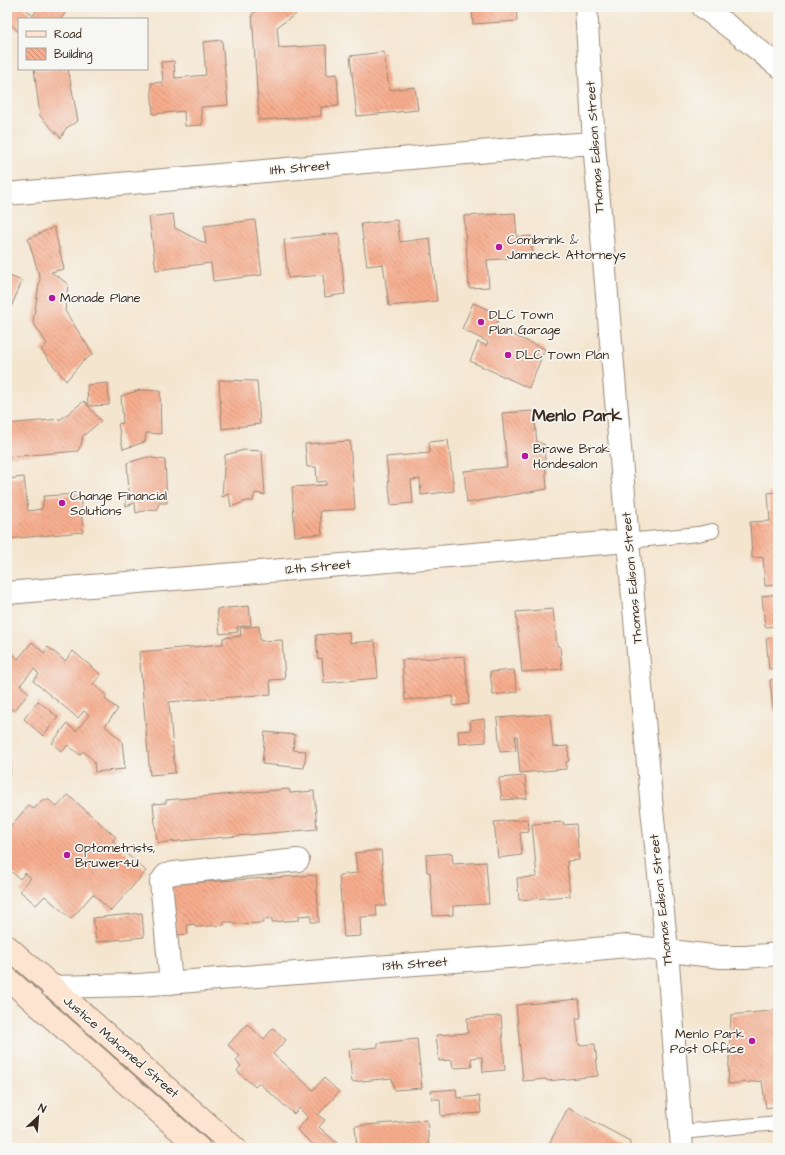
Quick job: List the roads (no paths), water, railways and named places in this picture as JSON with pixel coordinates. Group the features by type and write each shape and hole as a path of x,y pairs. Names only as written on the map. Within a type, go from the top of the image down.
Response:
{"main road":[{"name":"Justice Mahomed Street","path":"7,946 235,1148"},
{"name":"Justice Mahomed Street","path":"7,978 199,1148"}],"street":[{"name":"Thomas Edison Street","path":"586,7 594,143 652,809 667,950 681,1140"},
{"path":"703,7 778,66"},
{"name":"11th Street","path":"7,194 534,146 594,143"},
{"name":"12th Street","path":"7,593 628,541"},
{"path":"171,983 161,882 166,875 298,860"},
{"name":"13th Street","path":"52,987 171,983 521,956 627,946 721,957 746,957 778,954"}],"lane":[{"path":"628,541 698,534 712,531"},
{"path":"681,1140 778,1123"}],"place":[{"name":"Combrink & Jamneck Attorneys","path":"499,247"},
{"name":"Monade Plane","path":"52,298"},
{"name":"DLC Town Plan Garage","path":"481,322"},
{"name":"DLC Town Plan","path":"508,355"},
{"name":"Brawe Brak Hondesalon","path":"525,456"},
{"name":"Change Financial Solutions","path":"62,503"},
{"name":"Optometrists, Bruwer4U","path":"67,855"},
{"name":"Menlo Park Post Office","path":"752,1041"}],"district":[{"name":"Menlo Park","path":"577,416"}]}
